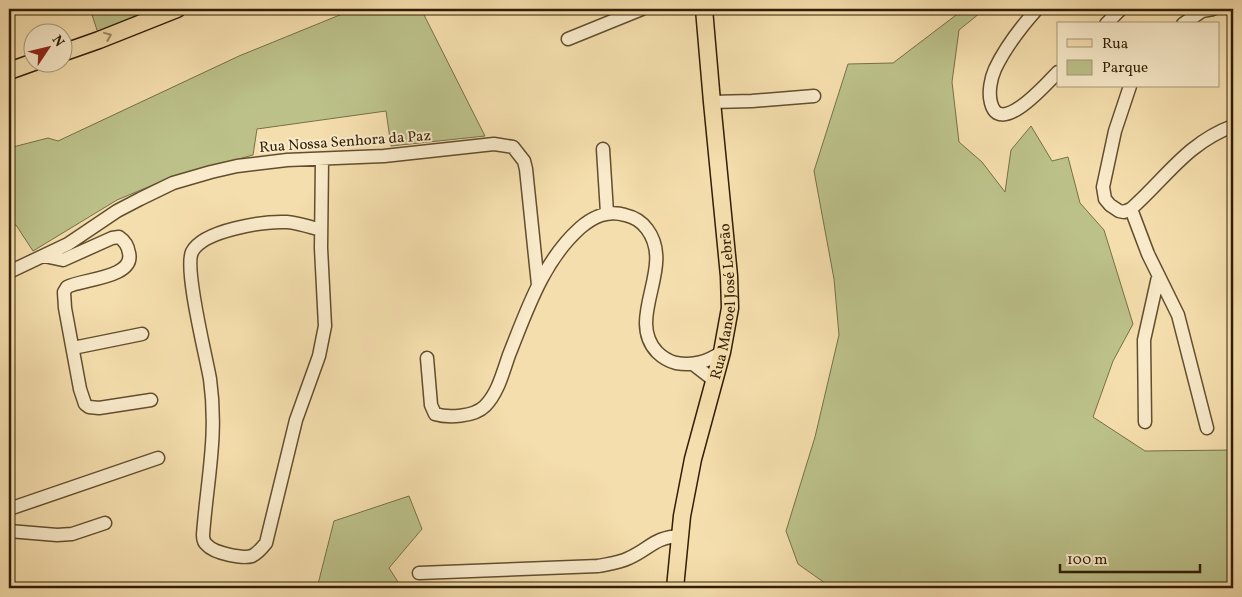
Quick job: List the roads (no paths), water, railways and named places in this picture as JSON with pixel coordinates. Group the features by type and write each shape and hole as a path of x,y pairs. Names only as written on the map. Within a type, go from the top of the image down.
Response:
{"main road":[{"path":"72,49 177,9"},
{"name":"Rua Manoel José Lebrão","path":"675,588 682,516 693,459 722,352 728,323 730,293 704,9"},
{"path":"9,71 22,66"}],"street":[{"path":"568,39 642,9"},
{"path":"1037,9 1016,35 995,70 990,88 992,106 996,112 1003,114 1020,108 1057,73"},
{"path":"1108,22 1121,9"},
{"path":"1186,22 1204,9"},
{"path":"1129,88 1114,132 1103,187 1105,199 1115,209 1124,212 1131,209 1177,163 1204,140 1216,132 1233,126"},
{"path":"712,102 814,96"},
{"name":"Rua Nossa Senhora da Paz","path":"9,272 57,250 117,211 173,183 237,166 287,160 384,156 494,144 513,147 524,161 538,285"},
{"path":"603,149 607,213"},
{"path":"321,230 286,222 250,225 226,231 200,242 192,252 190,259 193,290 210,378 213,406 214,434 203,525 204,540 213,549 236,556 253,556 266,543 296,420 320,356 325,326 321,265 322,159"},
{"path":"1131,209 1158,278 1178,314 1207,428"},
{"path":"427,358 431,405 435,414 443,416 475,413 484,408 497,388 538,285 551,262 580,228 600,215 607,213 619,213 632,217 644,225 651,234 656,250 657,264 647,310 646,334 652,347 666,360 693,364 706,361 722,352"},
{"path":"44,256 63,260 101,242 119,237 124,240 128,246 130,259 124,268 109,275 72,284 67,287 64,292 65,308 80,390 85,404 100,408 151,400"},
{"path":"1145,422 1144,340 1158,278"},
{"path":"73,348 142,334"},
{"path":"693,364 715,381"},
{"path":"9,509 158,458"},
{"path":"9,531 57,535 72,534 105,523"},
{"path":"419,572 598,566 626,560 659,540 680,536"}]}
